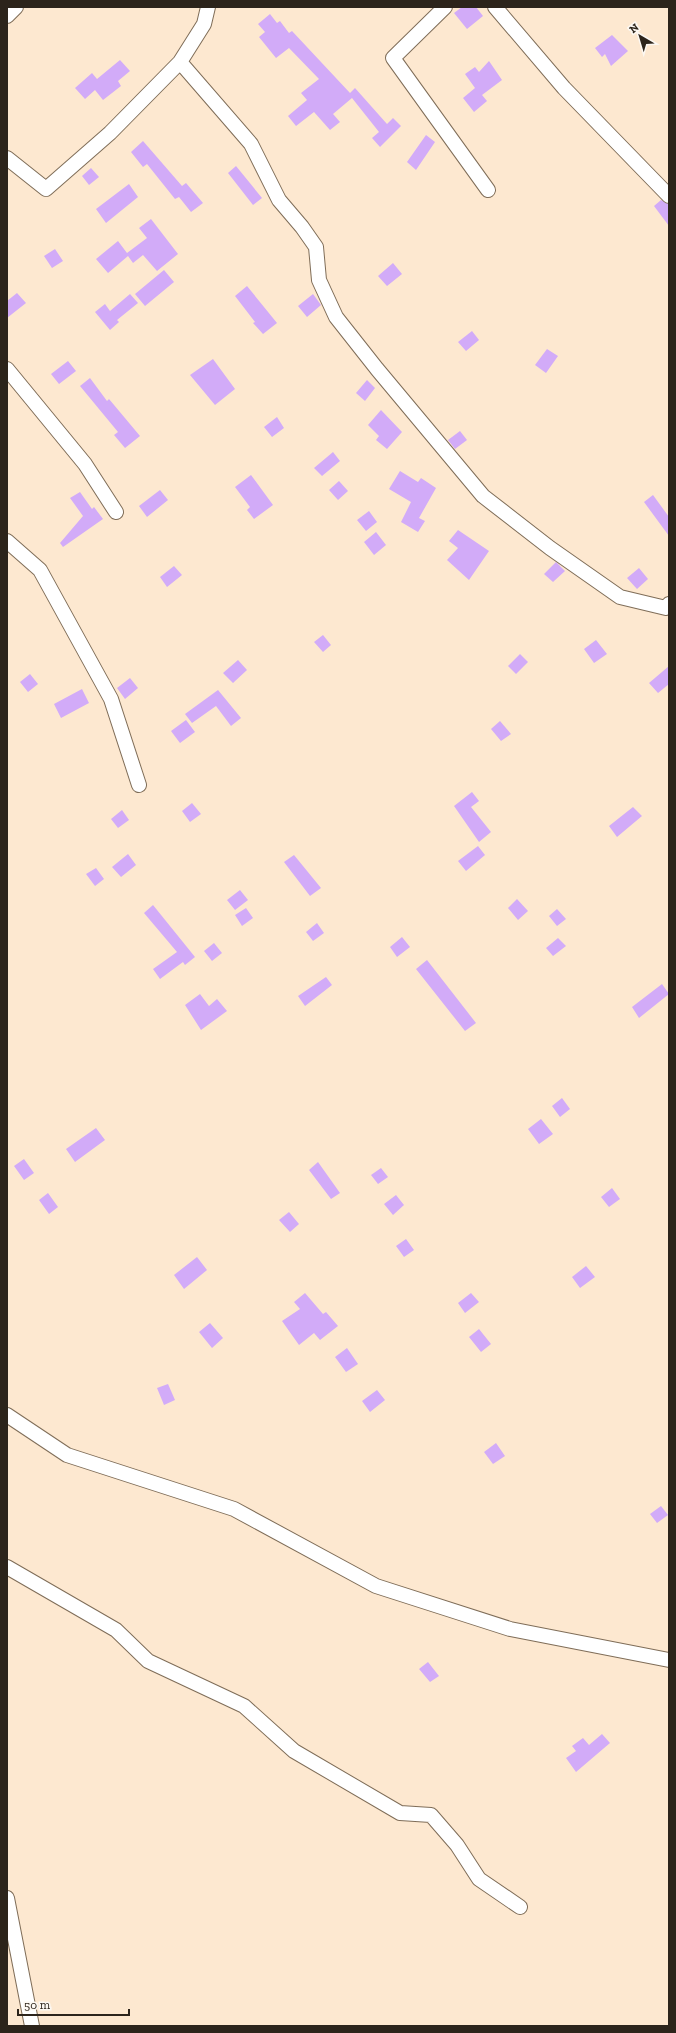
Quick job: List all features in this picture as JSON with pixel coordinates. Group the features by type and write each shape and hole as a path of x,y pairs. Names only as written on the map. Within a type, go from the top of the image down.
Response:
{"street":[{"path":"7,16 16,7"},
{"path":"7,158 46,189 110,133 180,62 204,24 208,7"},
{"path":"445,7 393,58 488,190"},
{"path":"495,7 564,88 669,196"},
{"path":"180,62 251,144 279,200 302,227 316,247 319,280 336,317 377,369 483,496 550,548 620,597 666,608 669,604"},
{"path":"7,369 85,464 116,512"},
{"path":"7,541 40,570 112,700 139,785"},
{"path":"7,1415 67,1455 234,1509 376,1586 510,1629 669,1660"},
{"path":"7,1567 116,1630 148,1661 244,1706 294,1751 373,1798 400,1813 431,1815 457,1845 479,1879 520,1907"},
{"path":"7,1898 32,2026"}],"building":[{"path":"462,7 476,7 483,16 467,29 454,13"},
{"path":"270,14 277,23 280,21 289,33 292,31 350,93 355,88 387,124 393,118 401,126 380,147 372,138 379,132 352,98 333,114 340,122 330,130 314,112 296,126 288,116 307,100 301,93 319,79 289,48 276,58 259,37 265,32 258,24"},
{"path":"612,35 628,51 611,66 605,54 602,57 595,48"},
{"path":"120,60 130,71 118,81 121,86 103,100 95,90 85,99 75,88 92,73 97,79"},
{"path":"489,61 502,80 482,95 487,101 474,112 463,98 475,88 465,74 475,67 479,72"},
{"path":"426,135 435,142 416,170 407,162"},
{"path":"143,141 182,186 186,183 203,203 191,212 179,197 175,199 147,164 143,167 131,152"},
{"path":"236,166 262,198 253,205 228,173"},
{"path":"91,168 99,177 89,185 82,176"},
{"path":"129,184 138,197 106,223 96,209"},
{"path":"661,200 669,204 669,226 654,206"},
{"path":"151,219 178,254 157,271 143,255 133,263 128,256 108,273 96,259 118,241 127,253 147,238 139,228"},
{"path":"55,249 63,261 52,268 44,256"},
{"path":"393,263 402,274 387,286 378,276"},
{"path":"164,270 174,282 145,306 135,294"},
{"path":"247,286 277,323 263,334 253,323 255,322 235,296"},
{"path":"17,293 26,303 7,318 7,301"},
{"path":"130,294 138,303 117,320 119,322 110,330 95,312 105,304 110,311"},
{"path":"313,294 321,305 307,317 298,306"},
{"path":"472,331 479,340 466,351 458,342"},
{"path":"547,349 558,356 546,373 535,365"},
{"path":"213,359 235,389 215,405 190,375"},
{"path":"68,361 76,371 59,384 51,374"},
{"path":"90,378 107,401 109,399 140,436 125,448 114,435 118,432 80,386"},
{"path":"367,380 375,388 365,401 356,393"},
{"path":"381,410 402,432 387,449 376,440 379,436 368,425"},
{"path":"277,417 284,428 272,437 264,427"},
{"path":"460,431 467,440 455,449 448,440"},
{"path":"333,452 340,461 322,476 314,468"},
{"path":"400,471 418,482 421,478 436,488 419,518 425,521 418,532 401,522 411,502 389,489"},
{"path":"251,475 273,505 254,519 247,510 250,507 235,487"},
{"path":"339,481 348,491 338,500 329,490"},
{"path":"160,490 168,500 147,517 139,506"},
{"path":"80,492 92,509 94,507 103,519 63,547 60,543 83,516 70,498"},
{"path":"653,495 669,517 669,536 644,502"},
{"path":"369,511 377,522 366,531 357,520"},
{"path":"458,530 489,551 469,580 447,560 458,548 449,541"},
{"path":"376,532 386,545 374,555 364,542"},
{"path":"556,562 565,571 553,582 544,574"},
{"path":"174,566 182,575 167,587 160,577"},
{"path":"639,568 648,579 637,589 627,578"},
{"path":"323,635 331,645 323,652 314,642"},
{"path":"596,640 607,654 594,663 584,649"},
{"path":"520,654 528,662 516,674 508,666"},
{"path":"238,660 247,670 233,683 223,673"},
{"path":"669,666 669,684 658,693 649,683"},
{"path":"30,674 38,684 28,692 20,682"},
{"path":"130,678 138,688 125,699 117,688"},
{"path":"82,689 89,703 61,718 54,704"},
{"path":"218,690 241,718 231,726 216,706 192,723 185,714"},
{"path":"186,720 195,732 180,743 171,731"},
{"path":"500,721 511,734 501,741 491,729"},
{"path":"472,792 479,801 471,807 491,832 479,842 454,806"},
{"path":"192,803 201,814 190,822 182,811"},
{"path":"633,807 642,816 617,837 609,826"},
{"path":"122,810 129,820 118,828 111,819"},
{"path":"478,846 485,855 466,871 458,861"},
{"path":"128,854 136,865 121,877 112,867"},
{"path":"294,855 321,888 310,896 284,862"},
{"path":"96,868 104,879 95,886 86,874"},
{"path":"240,890 248,900 235,910 227,900"},
{"path":"517,899 528,911 518,920 508,908"},
{"path":"153,905 195,957 185,965 183,962 160,979 153,969 177,952 144,913"},
{"path":"246,908 253,918 242,926 235,915"},
{"path":"557,909 566,919 557,926 549,916"},
{"path":"317,923 324,933 313,941 306,932"},
{"path":"402,937 410,947 397,957 390,947"},
{"path":"558,938 566,946 553,956 546,948"},
{"path":"214,943 222,953 212,961 204,951"},
{"path":"427,960 476,1023 465,1031 416,969"},
{"path":"326,977 332,985 305,1006 298,996"},
{"path":"662,984 669,994 639,1018 632,1007"},
{"path":"200,994 209,1006 217,999 227,1011 201,1030 185,1005"},
{"path":"562,1098 570,1109 560,1117 552,1106"},
{"path":"541,1119 553,1134 539,1144 528,1129"},
{"path":"96,1128 105,1140 75,1162 66,1149"},
{"path":"24,1159 34,1173 24,1180 14,1166"},
{"path":"318,1162 340,1193 331,1199 309,1170"},
{"path":"381,1168 388,1177 378,1184 371,1175"},
{"path":"612,1188 620,1199 609,1207 601,1197"},
{"path":"48,1193 58,1207 49,1214 39,1200"},
{"path":"396,1195 404,1205 393,1215 384,1204"},
{"path":"289,1212 299,1224 290,1232 279,1220"},
{"path":"406,1239 414,1250 404,1257 396,1246"},
{"path":"197,1257 207,1270 184,1289 174,1275"},
{"path":"586,1266 595,1277 580,1288 572,1277"},
{"path":"305,1293 323,1314 326,1312 338,1326 320,1340 314,1333 299,1345 282,1321 300,1309 294,1302"},
{"path":"471,1293 479,1302 465,1313 458,1303"},
{"path":"210,1323 223,1338 212,1348 199,1332"},
{"path":"479,1329 491,1344 481,1352 469,1337"},
{"path":"347,1348 358,1364 346,1372 335,1357"},
{"path":"168,1384 175,1400 164,1405 157,1388"},
{"path":"377,1390 385,1400 370,1412 362,1401"},
{"path":"496,1443 505,1456 493,1464 484,1452"},
{"path":"661,1506 668,1515 657,1523 650,1514"},
{"path":"428,1662 439,1676 430,1682 419,1669"},
{"path":"602,1734 610,1743 576,1772 566,1758 576,1751 572,1746 583,1738 589,1745"}]}
